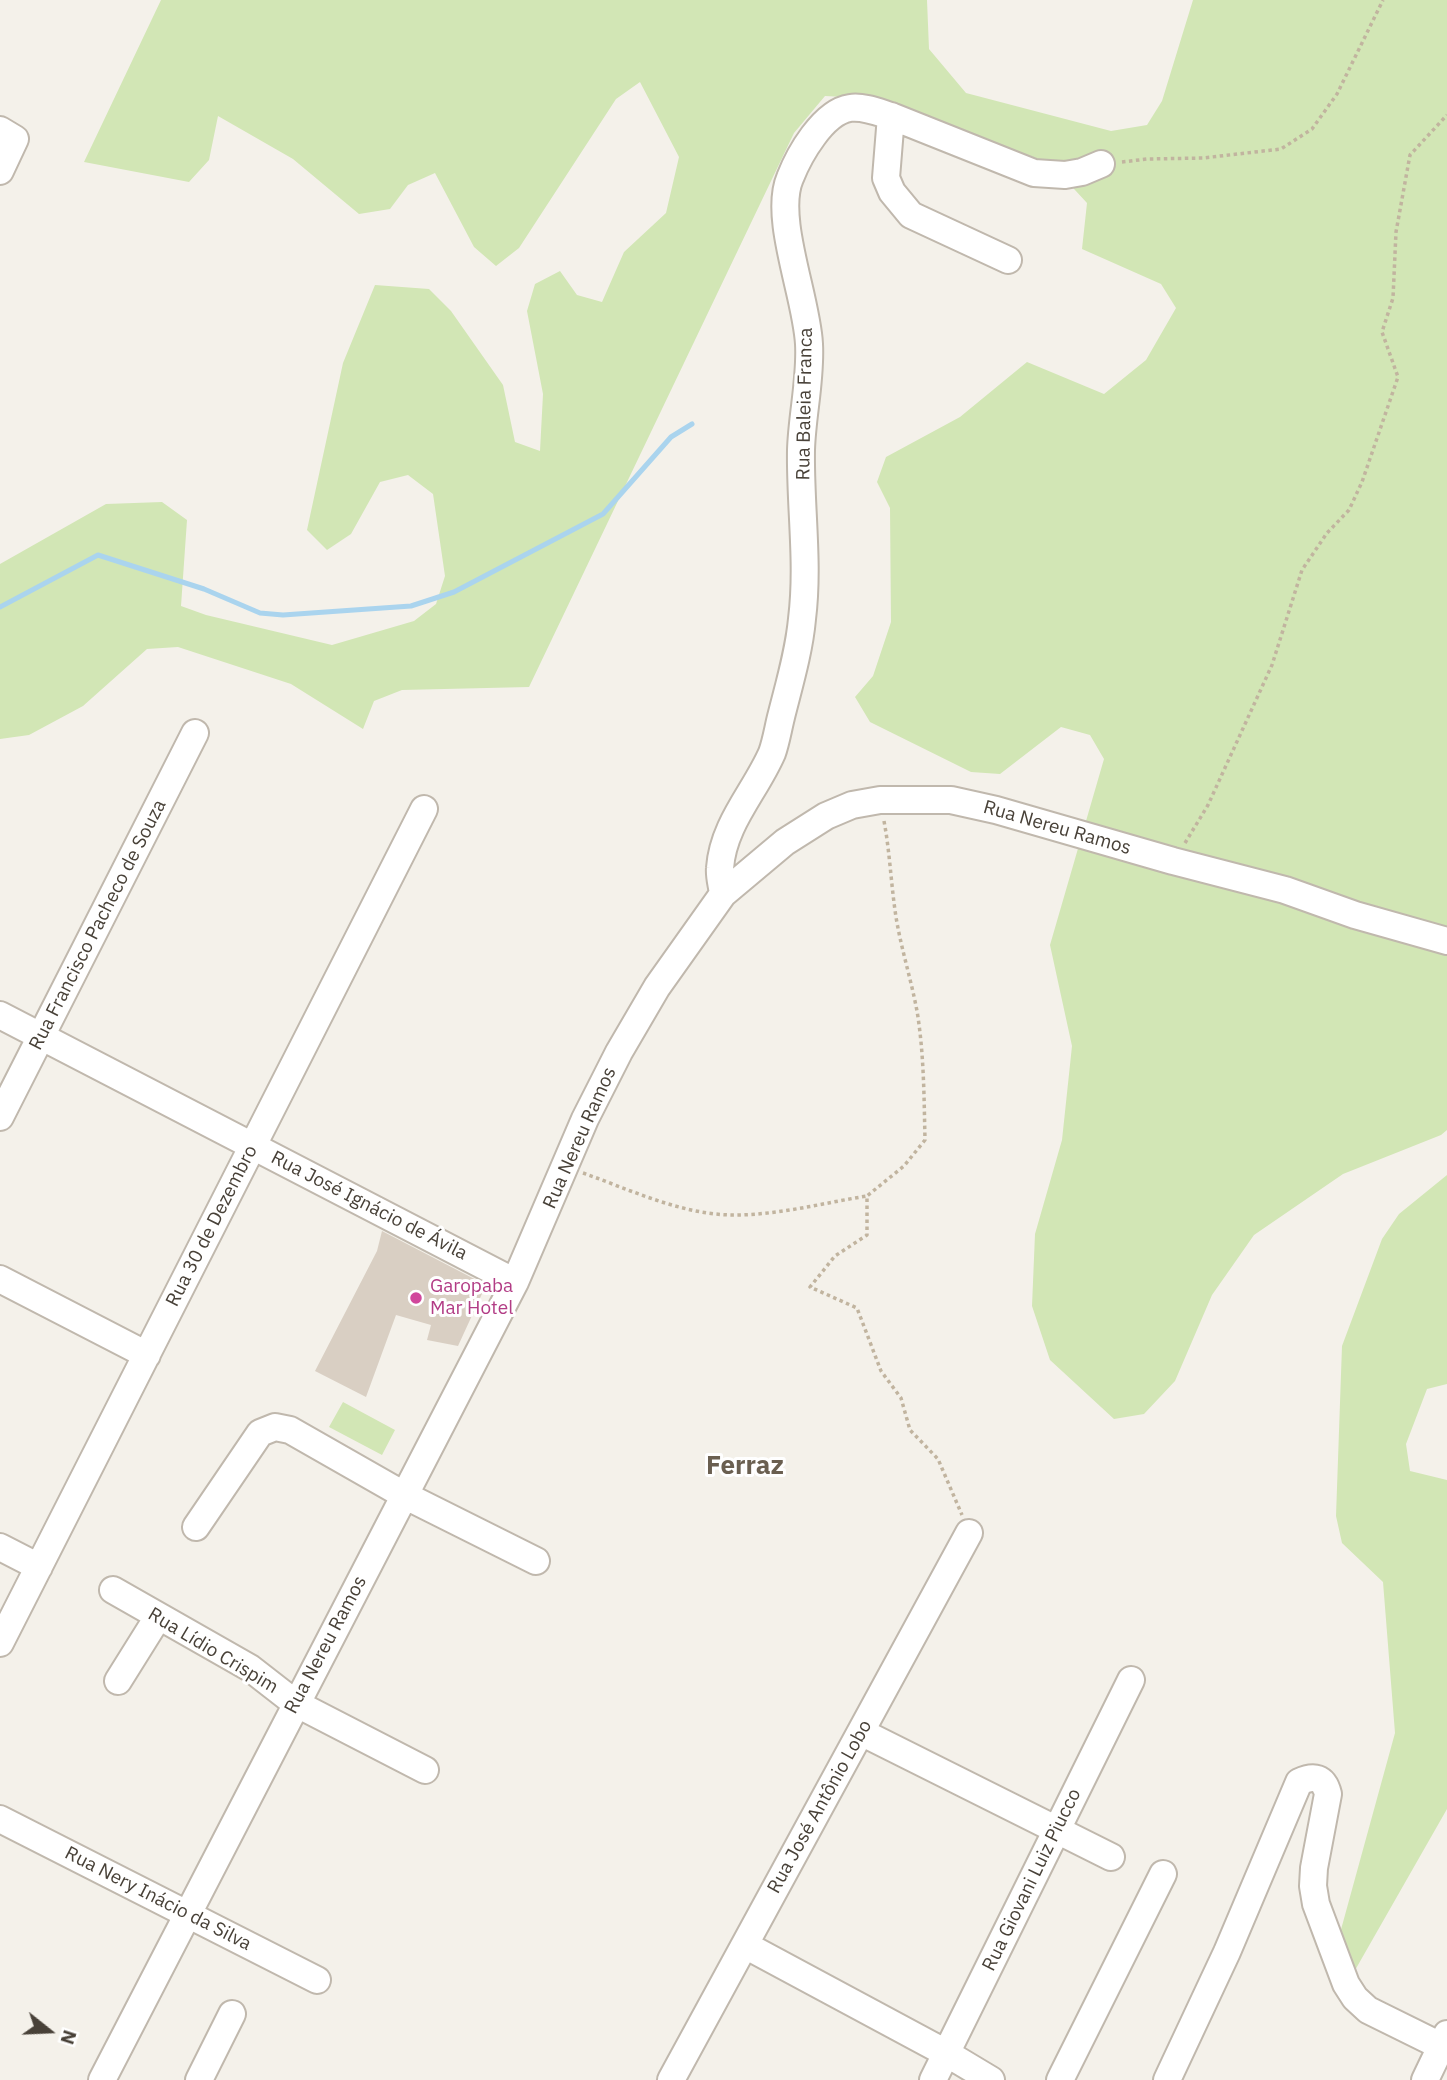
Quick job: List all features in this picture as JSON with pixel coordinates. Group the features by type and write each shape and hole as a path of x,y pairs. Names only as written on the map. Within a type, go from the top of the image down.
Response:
{"street":[{"name":"Rua Baleia Franca","path":"723,894 720,869 725,842 733,821 773,750 794,668 803,618 805,561 802,450 809,348 808,323 789,238 785,194 790,178 819,128 836,113 850,108 891,116 1034,173 1065,175 1101,164"},
{"path":"891,116 886,177 892,192 911,215 1008,260"},
{"path":"0,171 8,134"},
{"name":"Rua Francisco Pacheco de Souza","path":"0,1117 195,733"},
{"name":"Rua Nereu Ramos","path":"102,2080 514,1282 585,1119 619,1052 657,987 723,894 805,827 852,805 880,800 951,800 1285,890 1355,915 1447,941"},
{"name":"Rua 30 de Dezembro","path":"0,1643 424,809"},
{"name":"Rua José Ignácio de Ávila","path":"0,1015 514,1282"},
{"path":"0,1279 147,1355"},
{"path":"197,1527 247,1448 260,1433 275,1427 290,1430 404,1495 536,1561"},
{"name":"Rua José Antônio Lobo","path":"671,2080 969,1533"},
{"path":"0,1547 39,1567"},
{"name":"Rua Lídio Crispim","path":"113,1590 250,1668 295,1703 425,1770"},
{"path":"118,1681 158,1617"},
{"name":"Rua Giovani Luiz Piucco","path":"933,2080 1131,1680"},
{"path":"861,1732 1111,1857"},
{"path":"1167,2080 1227,1952 1299,1782 1311,1777 1319,1778 1326,1785 1328,1794 1314,1868 1316,1904 1346,1984 1355,1998 1368,2010 1445,2043 1425,2080"},
{"name":"Rua Nery Inácio da Silva","path":"0,1819 317,1980"},
{"path":"1060,2080 1163,1874"},
{"path":"745,1945 991,2080"},
{"path":"199,2080 232,2014"}],"path":[{"path":"1101,164 1147,159 1203,158 1281,149 1312,129 1337,94 1383,0"},
{"path":"1173,861 1208,805 1272,664 1302,570 1327,533 1349,510 1362,482 1398,377 1382,332 1393,298 1396,232 1410,155 1447,114"},
{"path":"566,1167 685,1208 732,1215 805,1208 867,1196 904,1166 925,1140 924,1088 916,1011 902,953 890,854 880,800"},
{"path":"867,1196 867,1235 835,1256 810,1287 857,1308 881,1371 901,1398 910,1430 938,1459 969,1533"}],"green space":[{"path":"161,0 927,0 929,49 966,93 1111,131 1147,125 1162,101 1193,0 1447,0 1447,1130 1441,1135 1343,1174 1254,1235 1212,1295 1175,1381 1144,1414 1114,1419 1050,1360 1032,1306 1035,1234 1062,1140 1072,1046 1050,945 1104,759 1090,735 1061,727 1000,774 971,772 870,722 855,697 873,676 891,622 890,508 877,482 886,457 960,417 1027,362 1104,394 1146,360 1176,308 1161,284 1082,249 1087,203 1051,164 882,99 825,96 794,133 529,687 402,690 374,701 363,729 291,684 178,647 147,649 83,706 29,735 0,739 0,564 106,504 162,502 187,520 181,606 206,615 332,645 414,621 436,604 445,576 433,494 408,475 380,482 351,534 327,550 307,530 343,363 375,285 429,289 451,311 503,385 515,442 540,451 543,394 527,311 535,284 560,271 577,295 602,302 624,252 666,213 679,157 640,82 616,99 519,248 496,266 474,247 435,173 408,185 390,209 359,214 293,159 218,116 209,160 189,182 84,162"},
{"path":"1447,1175 1447,1384 1427,1389 1406,1444 1410,1471 1447,1480 1447,1809 1354,1972 1334,1955 1395,1733 1383,1582 1342,1543 1336,1516 1342,1346 1382,1239 1399,1214"},
{"path":"343,1402 395,1430 382,1455 329,1427"}],"building":[{"name":"Garopaba Mar Hotel","path":"382,1231 486,1285 458,1346 427,1340 431,1325 396,1315 366,1397 315,1371 377,1251"}],"waterway":[{"path":"0,607 98,555 204,589 260,613 283,615 411,606 454,592 603,514 671,437 692,424"}],"place":[{"name":"Garopaba Mar Hotel","path":"416,1298"}],"district":[{"name":"Ferraz","path":"745,1466"}]}
